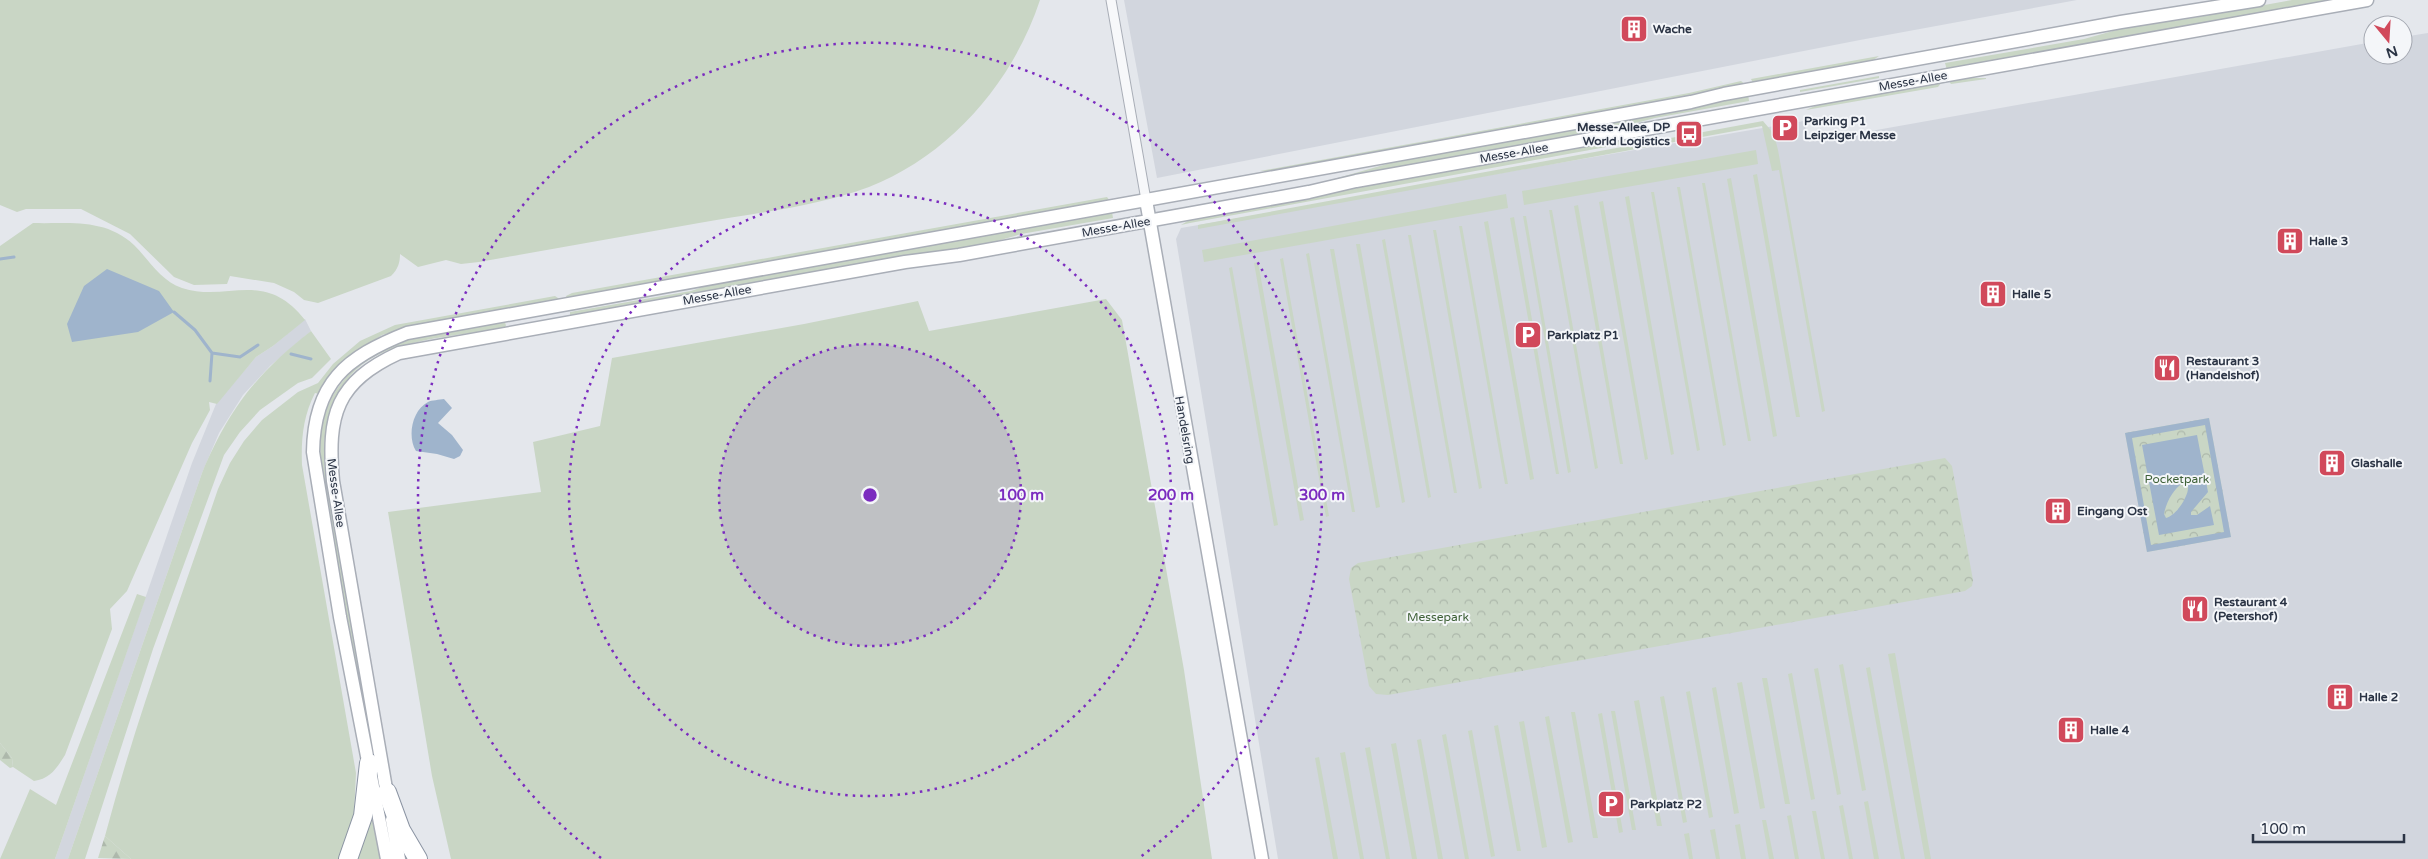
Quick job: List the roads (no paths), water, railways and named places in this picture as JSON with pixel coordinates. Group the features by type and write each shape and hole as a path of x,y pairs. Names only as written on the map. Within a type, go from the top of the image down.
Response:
{"highway":[{"path":"348,859 363,816 369,763"},
{"path":"387,792 401,830 418,859"}],"main road":[{"name":"Messe-Allee","path":"387,859 339,607 313,452 314,432 320,405 333,381 354,359 378,344 406,333 1682,104 1778,84 2121,22 2259,0"},
{"name":"Messe-Allee","path":"398,859 333,481 330,451 337,409 344,396 364,372 384,360 416,349 1150,221 1309,192 1356,181 2367,0"},
{"name":"Handelsring","path":"1146,200 1162,303 1262,859"}],"street":[{"name":"Handelsring","path":"1111,0 1146,200"}],"water":[{"path":"107,269 159,291 174,312 138,332 72,342 67,324 84,286"},
{"path":"444,399 452,408 438,423 452,435 463,450 460,456 454,459 416,451 412,439 413,424 418,411 428,402"},
{"path":"2209,418 2231,537 2147,552 2125,433","holes":["2205,425 2224,532 2151,545 2132,438"]},
{"path":"2197,435 2208,492 2191,512 2191,515 2197,515 2210,506 2214,525 2159,535 2142,445","holes":["2183,483 2188,485 2187,494 2182,504 2174,513 2166,518 2165,510 2173,493"]}],"waterway":[{"path":"0,259 14,257"},
{"path":"174,312 195,330 212,353 240,357 258,345"},
{"path":"210,381 212,353"},
{"path":"291,354 311,359"}],"place":[{"name":"Wache","path":"1634,29"},
{"name":"Parking P1 Leipziger Messe","path":"1785,128"},
{"name":"Messe-Allee, DP World Logistics","path":"1689,134"},
{"name":"Halle 3","path":"2290,241"},
{"name":"Halle 5","path":"1993,294"},
{"name":"Parkplatz P1","path":"1528,335"},
{"name":"Restaurant 3 (Handelshof)","path":"2167,368"},
{"name":"Glashalle","path":"2332,463"},
{"name":"Eingang Ost","path":"2058,511"},
{"name":"Restaurant 4 (Petershof)","path":"2195,609"},
{"name":"Halle 2","path":"2340,697"},
{"name":"Halle 4","path":"2071,730"},
{"name":"Parkplatz P2","path":"1611,804"}],"park label":[{"name":"Pocketpark","path":"2177,479"},
{"name":"Messepark","path":"1438,617"}]}
